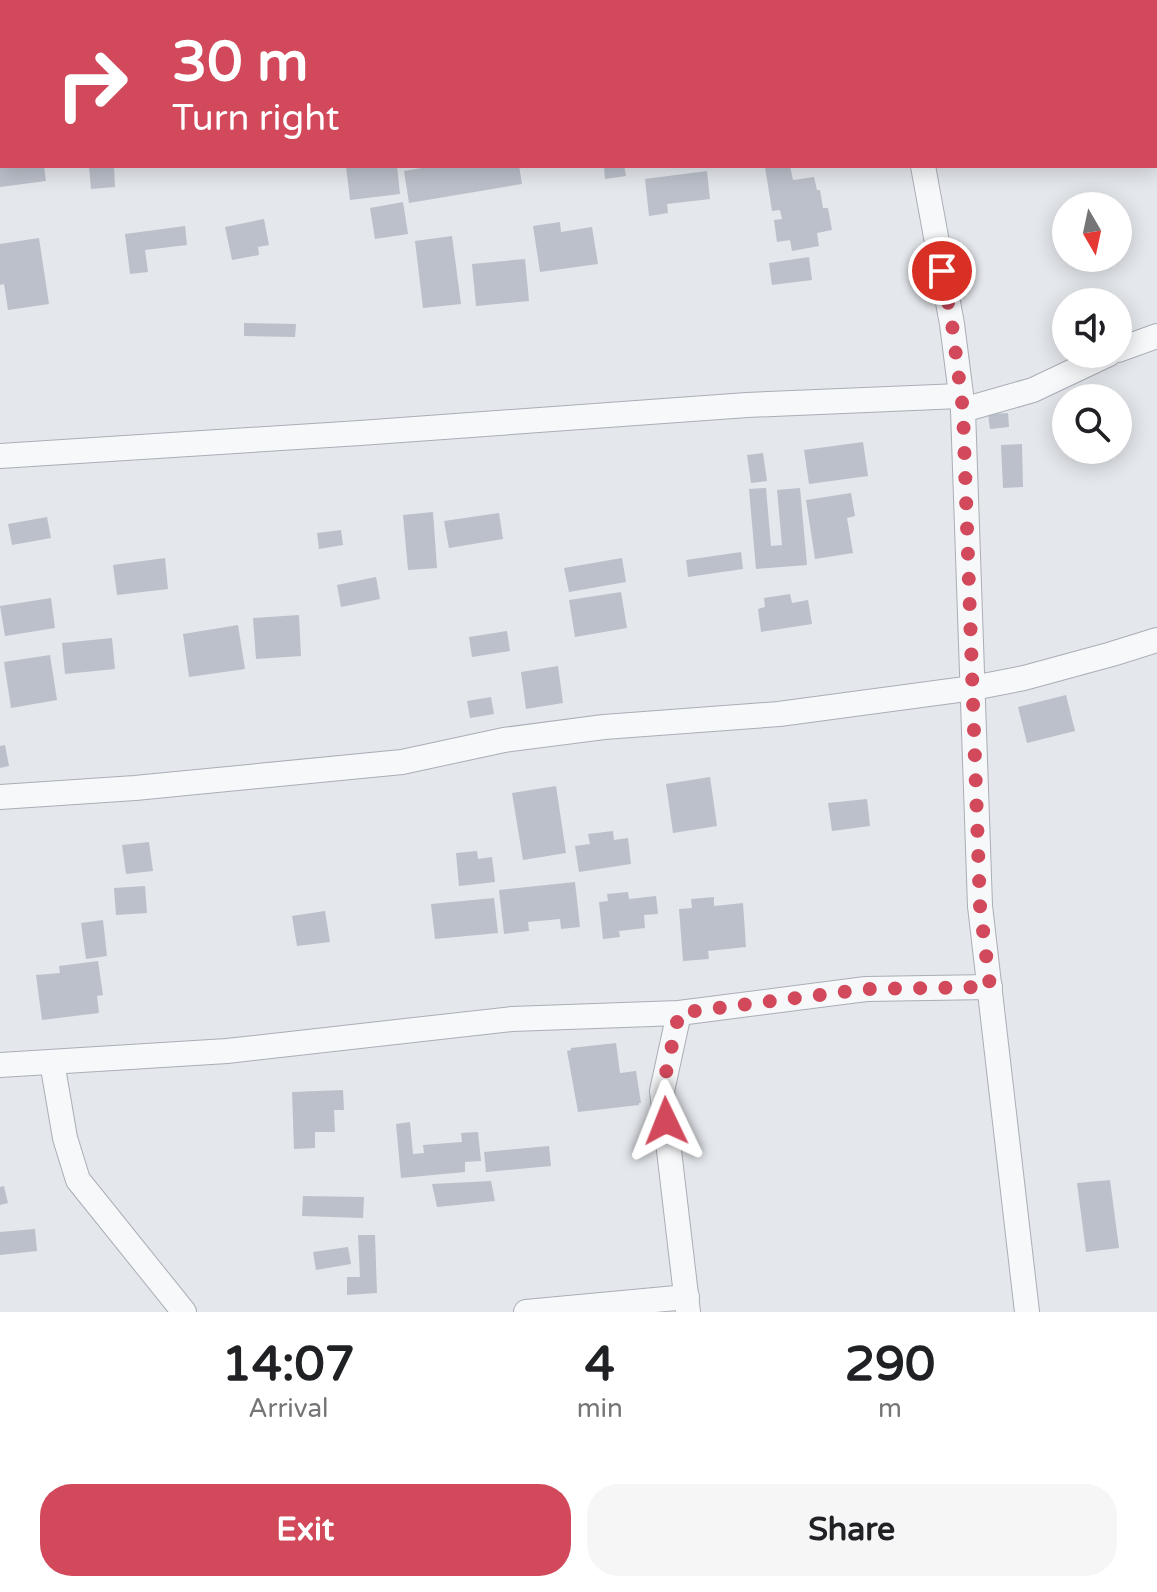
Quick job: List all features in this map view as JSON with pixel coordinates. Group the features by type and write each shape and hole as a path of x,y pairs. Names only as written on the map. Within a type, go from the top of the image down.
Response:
{"street":[{"path":"923,168 952,324 961,403 980,906 1027,1312"},
{"path":"1132,345 1157,336"},
{"path":"0,456 747,405 961,403 1033,390 1079,368"},
{"path":"0,797 135,788 402,762 504,740 589,729 779,714 973,688 1039,674 1157,640"},
{"path":"0,1065 227,1051 512,1019 679,1013 866,989 990,987"},
{"path":"526,1312 688,1304 662,1091 679,1013"},
{"path":"52,1062 65,1138 78,1180 184,1312"}],"building":[{"path":"0,168 44,168 46,181 0,187"},
{"path":"89,168 114,168 115,187 91,189"},
{"path":"346,168 397,168 400,194 350,200"},
{"path":"422,168 519,168 522,184 409,203 404,171"},
{"path":"604,168 624,168 626,176 605,179"},
{"path":"765,168 790,168 793,180 814,177 823,208 828,208 832,230 817,233 819,246 792,251 790,240 777,242 774,220 782,219 780,210 772,211"},
{"path":"707,171 710,199 667,204 668,213 649,216 645,179"},
{"path":"403,202 408,234 375,239 370,208"},
{"path":"264,219 269,245 258,247 259,255 232,260 225,227"},
{"path":"560,222 561,232 592,227 598,264 540,272 533,226"},
{"path":"185,226 187,245 145,250 148,272 130,274 125,234"},
{"path":"452,236 461,304 423,308 415,241"},
{"path":"39,238 49,304 8,310 4,284 0,285 0,244"},
{"path":"809,257 812,280 772,285 769,263"},
{"path":"525,259 529,301 476,306 472,264"},
{"path":"244,323 296,324 295,337 244,336"},
{"path":"1008,413 1009,427 990,429 988,414"},
{"path":"863,442 868,476 809,484 804,450"},
{"path":"1022,444 1023,487 1003,488 1001,445"},
{"path":"763,453 767,481 751,483 747,455"},
{"path":"766,488 771,546 782,545 777,490 800,488 807,565 756,569 749,489"},
{"path":"851,493 855,516 847,518 853,553 815,559 806,500"},
{"path":"433,512 437,568 408,570 403,515"},
{"path":"499,513 503,539 449,548 444,521"},
{"path":"47,517 51,538 12,545 8,524"},
{"path":"341,530 343,545 319,549 317,533"},
{"path":"741,552 743,569 688,577 686,560"},
{"path":"165,558 168,589 117,595 113,565"},
{"path":"622,558 626,582 569,592 564,568"},
{"path":"376,577 380,599 341,607 337,585"},
{"path":"621,592 627,628 575,637 569,600"},
{"path":"790,594 792,603 808,600 812,624 761,632 758,609 765,607 764,598"},
{"path":"51,598 55,628 5,636 0,606"},
{"path":"299,615 301,656 256,659 253,618"},
{"path":"238,625 245,669 189,677 183,634"},
{"path":"507,631 510,651 472,657 469,637"},
{"path":"112,638 115,669 65,674 62,643"},
{"path":"50,655 57,700 11,708 4,662"},
{"path":"558,666 563,703 526,709 521,672"},
{"path":"1066,695 1075,731 1027,743 1018,707"},
{"path":"491,697 494,714 470,718 467,701"},
{"path":"5,745 9,766 0,768 0,746"},
{"path":"710,777 717,826 673,833 666,784"},
{"path":"556,786 566,853 523,860 512,793"},
{"path":"867,799 870,826 832,831 828,803"},
{"path":"613,831 614,840 628,838 631,864 579,872 575,846 590,844 588,834"},
{"path":"149,842 153,871 126,874 122,845"},
{"path":"477,851 478,859 492,857 495,882 459,886 456,853"},
{"path":"575,882 580,927 561,929 560,919 528,922 529,931 504,934 499,890"},
{"path":"145,886 147,913 116,915 114,888"},
{"path":"628,892 629,899 656,896 658,914 644,915 645,928 619,931 620,937 603,939 599,902 608,901 607,894"},
{"path":"714,897 714,906 743,903 746,947 708,951 709,959 683,961 679,909 692,908 691,899"},
{"path":"494,898 498,933 435,939 431,904"},
{"path":"325,911 330,942 297,946 292,916"},
{"path":"103,920 107,956 86,959 81,923"},
{"path":"98,961 103,995 97,996 99,1013 42,1020 36,975 60,973 59,966"},
{"path":"616,1043 620,1073 636,1071 641,1103 578,1112 567,1051"},
{"path":"343,1090 344,1110 334,1110 335,1132 315,1132 315,1148 294,1149 292,1092"},
{"path":"410,1122 413,1154 424,1153 423,1145 462,1142 461,1133 478,1132 481,1161 465,1162 465,1172 401,1178 396,1124"},
{"path":"549,1146 551,1166 486,1172 484,1152"},
{"path":"1110,1180 1119,1248 1086,1252 1077,1183"},
{"path":"491,1181 495,1201 437,1207 432,1184"},
{"path":"4,1186 8,1203 0,1205 0,1187"},
{"path":"303,1196 364,1197 363,1218 302,1216"},
{"path":"35,1229 37,1251 0,1255 0,1232"},
{"path":"358,1235 375,1235 377,1293 347,1295 347,1277 360,1277"},
{"path":"348,1247 351,1264 316,1270 313,1252"}],"route":[{"path":"666,1121 662,1091 679,1013 866,989 990,987 980,906 963,410 942,271"}]}
